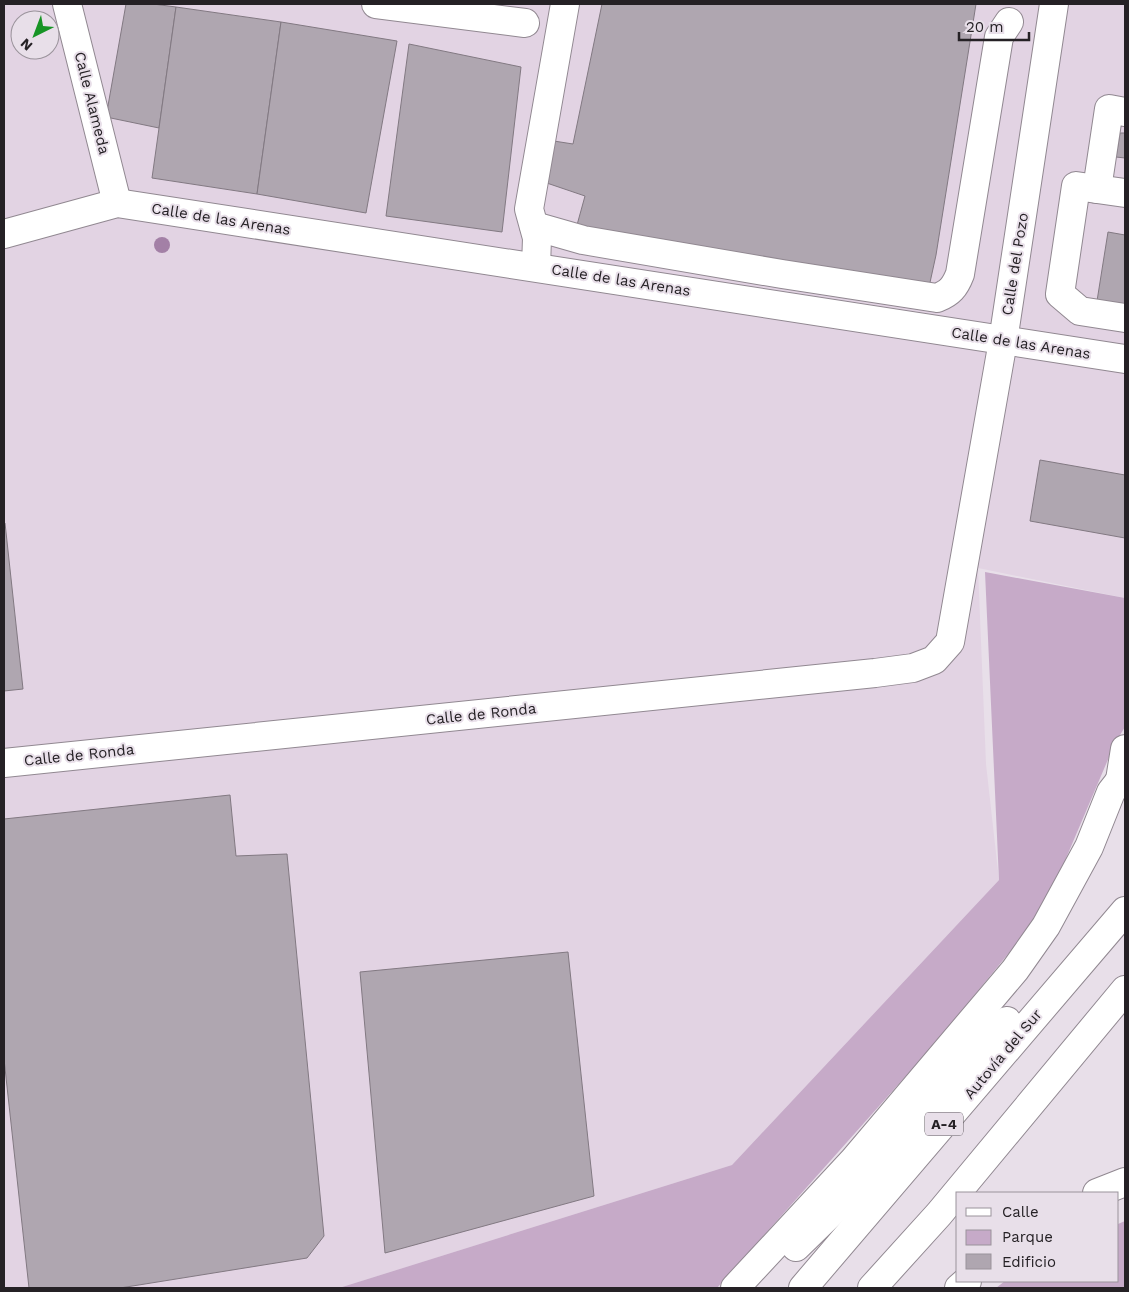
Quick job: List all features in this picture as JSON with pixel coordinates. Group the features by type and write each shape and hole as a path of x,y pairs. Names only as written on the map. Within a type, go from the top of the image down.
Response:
{"main road":[{"name":"Calle Alameda","path":"67,4 117,203"},
{"path":"376,4 525,23"},
{"path":"536,267 537,238 529,209 565,4"},
{"path":"534,226 583,240 782,274 937,298 948,294 960,274 999,37 1011,13 1052,14"},
{"name":"Calle del Pozo","path":"950,642 1003,341 1052,14"},
{"path":"1097,189 1109,110 1125,112"},
{"path":"1125,193 1076,186 1060,294 1080,311 1125,318"},
{"path":"4,234 117,203"},
{"name":"Calle de las Arenas","path":"117,203 1125,359"},
{"path":"1073,351 1080,311"},
{"name":"Calle de Ronda","path":"4,763 875,673 914,668 934,660 950,642"},
{"path":"735,1288 854,1160 1015,970 1046,926 1089,847 1111,792 1122,777 1125,749"},
{"name":"Autovía del Sur","path":"803,1288 1125,911"},
{"path":"754,1288 875,1170 1011,1017 1084,959"},
{"path":"957,1192 1125,990"},
{"path":"1100,1192 1125,1182"},
{"path":"872,1288 956,1194"}],"shaded area":[{"path":"4,4 1125,4 1125,598 978,568 986,764 999,880 732,1165 339,1288 4,1288"}],"green space":[{"path":"985,572 1125,598 1125,727 1115,743 1044,910 937,1041 717,1288 339,1288 732,1165 999,880"},
{"path":"1125,1221 1125,1288 996,1288 1004,1282 1119,1282 1119,1224"}],"building":[{"path":"126,4 153,4 176,7 159,128 106,117"},
{"path":"602,4 976,4 936,255 929,287 577,225 585,196 535,179 541,139 573,144"},
{"path":"176,7 281,22 257,194 152,178"},
{"path":"281,22 397,41 366,213 257,194"},
{"path":"409,44 521,67 502,232 386,216"},
{"path":"1120,133 1125,133 1125,158 1116,157"},
{"path":"1108,232 1125,235 1125,305 1097,301"},
{"path":"1040,460 1125,475 1125,538 1030,521"},
{"path":"4,523 23,689 4,691"},
{"path":"230,795 236,856 287,854 324,1236 307,1258 120,1288 29,1288 4,1059 4,819"},
{"path":"568,952 594,1196 385,1253 360,972"}]}
